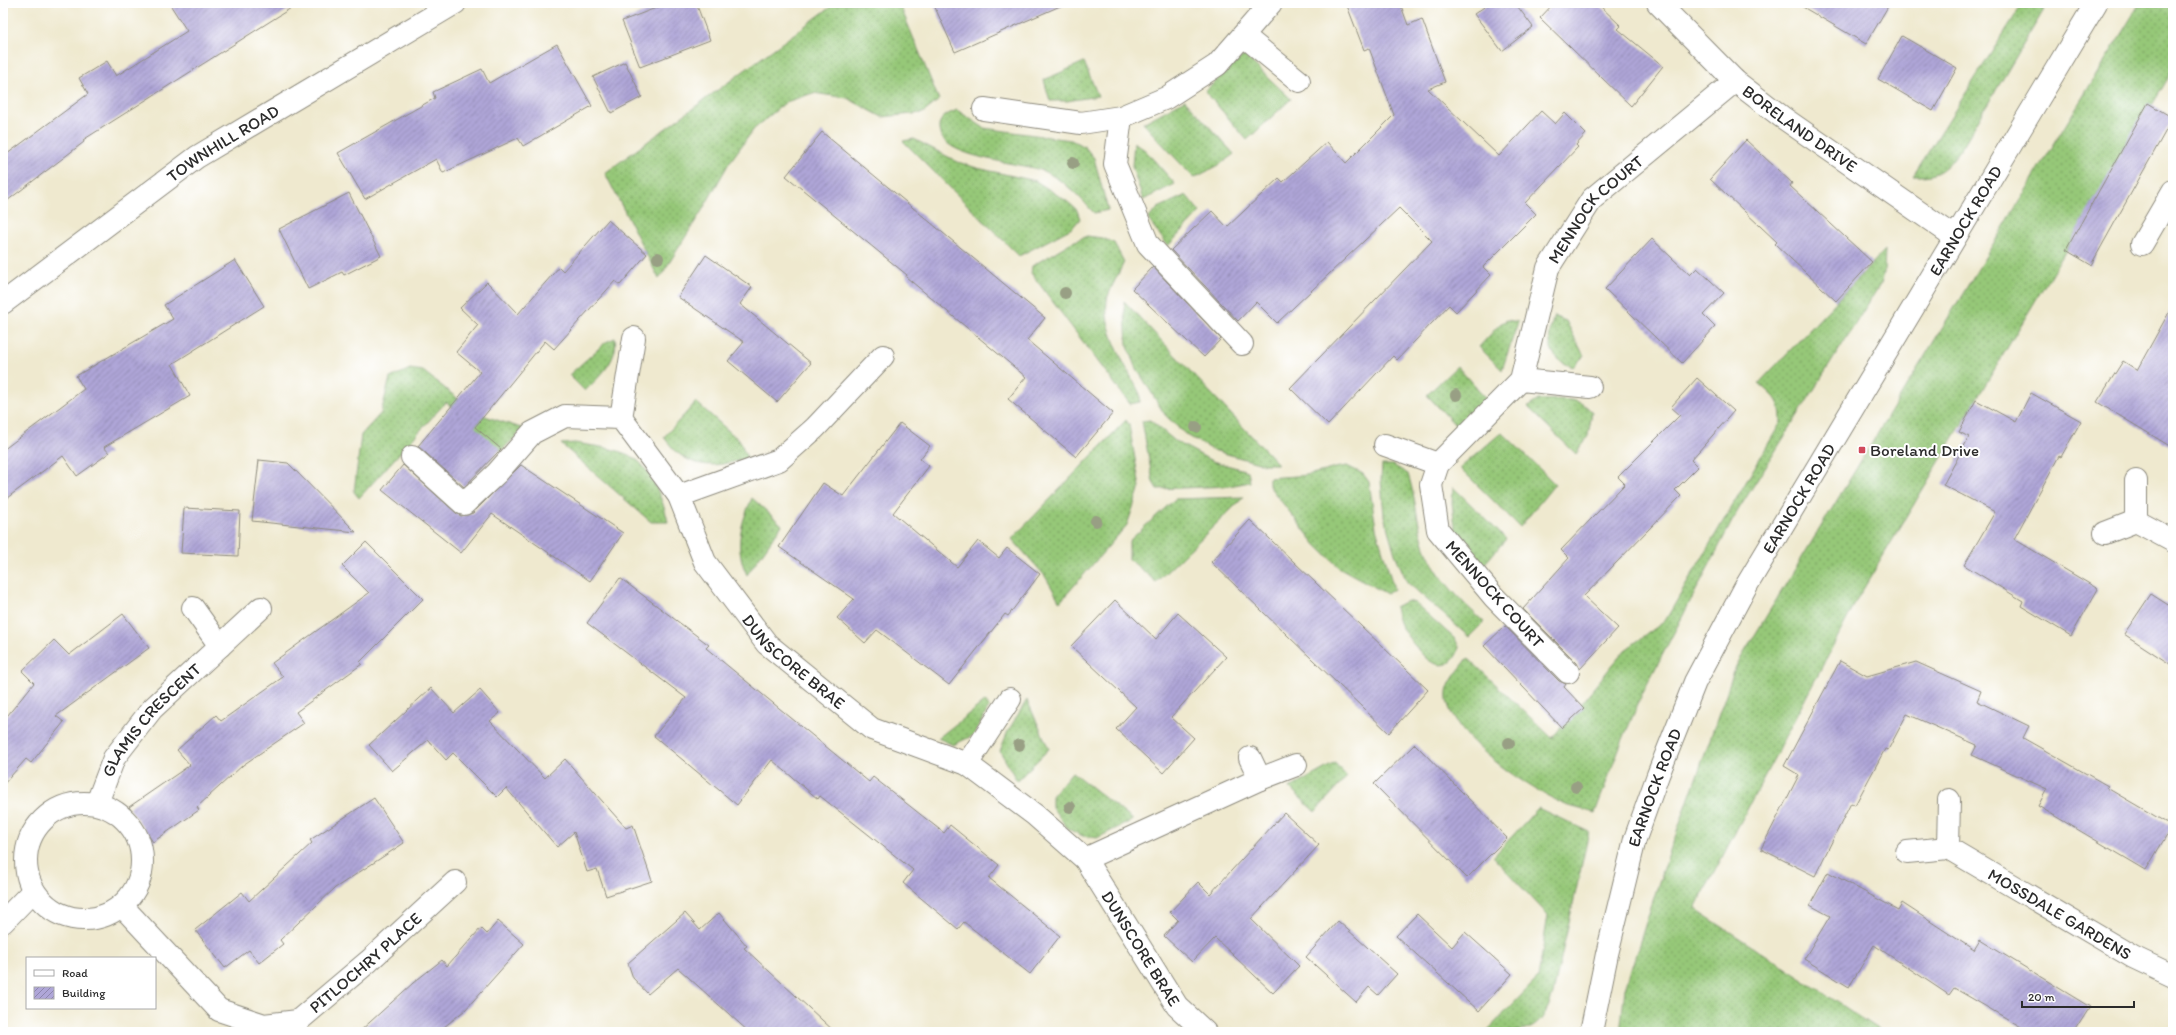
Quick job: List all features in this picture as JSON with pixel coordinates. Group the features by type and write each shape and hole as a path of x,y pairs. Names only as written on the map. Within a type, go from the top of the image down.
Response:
{"street":[{"name":"TOWNHILL ROAD","path":"3,303 197,157 455,3"},
{"path":"984,109 1081,123 1121,117 1166,98 1217,65 1244,36 1271,3"},
{"name":"BORELAND DRIVE","path":"1658,3 1735,81 1782,117 1955,237"},
{"name":"EARNOCK ROAD","path":"1591,1032 1607,954 1635,839 1658,775 1695,682 1744,588 2096,3"},
{"path":"1244,36 1299,81"},
{"name":"MENNOCK COURT","path":"1568,672 1494,597 1438,530 1431,485 1438,464 1521,380 1548,268 1592,200 1735,81"},
{"path":"1121,117 1115,164 1148,244 1242,344"},
{"path":"2142,244 2173,191"},
{"path":"412,457 464,504 497,473 532,433 566,416 621,418 634,338"},
{"path":"679,496 779,460 815,428 883,356"},
{"path":"1521,380 1590,387"},
{"name":"DUNSCORE BRAE","path":"621,418 679,496 705,562 767,644 872,729 967,764 1036,816 1085,859 1177,1006 1205,1032"},
{"path":"1385,445 1438,464"},
{"path":"2136,481 2136,522"},
{"path":"2105,533 2136,522 2173,541"},
{"path":"193,608 220,646"},
{"name":"GLAMIS CRESCENT","path":"97,803 114,758 152,709 261,608"},
{"path":"967,764 1010,699"},
{"path":"1250,758 1260,779"},
{"path":"1085,859 1260,779 1296,765"},
{"path":"1907,852 1948,848 1949,800"},
{"path":"76,802 97,803 122,816 135,831 142,850 142,871 135,890 122,906 105,916 85,920 64,917 47,906 33,891 28,879 25,858 30,839 41,821 57,809 76,802"},
{"name":"MOSSDALE GARDENS","path":"1948,848 2133,956 2173,976"},
{"name":"PITLOCHRY PLACE","path":"122,906 219,1010 264,1025 298,1021 369,961 455,882"},
{"path":"3,922 33,891"}],"green space":[{"path":"836,3 899,3 939,100 923,113 882,117 847,98 813,93 786,102 754,129 729,163 703,209 659,279 605,173"},
{"path":"2023,3 2048,3 1961,149 1946,167 1936,173 1930,175 1913,176"},
{"path":"2140,3 2173,3 2173,70 1858,598 1695,909 1883,1032 1620,1032 1625,988 1658,885 1736,666"},
{"path":"1244,55 1291,99 1247,140 1205,91"},
{"path":"1084,62 1098,96 1067,101 1050,101 1044,80"},
{"path":"1185,100 1234,154 1219,165 1194,178 1143,123"},
{"path":"957,110 984,128 1071,140 1085,147 1094,158 1108,210 1094,213 1065,184 1043,171 983,158 952,147 943,138 939,124 945,116"},
{"path":"914,139 958,162 977,168 1036,181 1068,202 1077,210 1080,219 1072,228 1019,256 903,141"},
{"path":"1134,142 1145,150 1175,184 1143,200 1132,166"},
{"path":"1186,195 1200,212 1168,246 1148,219 1158,208"},
{"path":"1087,236 1102,238 1114,243 1124,262 1108,296 1108,320 1116,346 1140,394 1140,402 1130,404 1031,273 1032,266 1070,243"},
{"path":"1885,250 1884,273 1881,283 1737,512 1643,692 1618,751 1595,813 1566,805 1551,798 1533,788 1492,759 1459,725 1449,708 1448,688 1468,658 1552,738 1625,650 1665,621 1781,422 1780,409 1776,400 1759,383"},
{"path":"1124,301 1278,464 1262,464 1213,450 1185,434 1165,415 1137,369 1127,344"},
{"path":"1554,316 1566,321 1584,356 1573,367 1558,359 1553,353 1550,333"},
{"path":"1507,320 1518,322 1502,370 1479,347 1500,324"},
{"path":"615,338 614,354 611,361 602,374 585,391 569,375 606,342"},
{"path":"1457,366 1486,399 1458,428 1427,395"},
{"path":"410,369 423,371 476,413 524,429 501,451 446,402 359,498 354,492 361,435 381,413 390,378"},
{"path":"1560,399 1574,401 1580,403 1592,412 1588,436 1576,454 1528,407 1538,400"},
{"path":"696,402 740,441 747,458 723,464 701,464 681,456 672,448 664,437"},
{"path":"1126,420 1129,425 1140,487 1127,525 1060,602 1045,576 1012,539"},
{"path":"1150,420 1175,441 1212,461 1248,471 1250,482 1229,486 1157,489 1153,482 1142,421"},
{"path":"1502,432 1555,484 1520,527 1460,468"},
{"path":"575,443 619,451 640,462 656,486 668,522 651,522 561,444"},
{"path":"1382,465 1393,465 1408,474 1427,553 1440,575 1456,595 1484,622 1469,637 1407,582 1395,554 1384,516 1381,480"},
{"path":"1347,466 1363,474 1369,482 1376,528 1394,589 1387,594 1340,568 1316,545 1269,486 1269,478 1305,475"},
{"path":"1453,487 1506,539 1481,568 1456,534 1452,503"},
{"path":"1244,497 1156,582 1129,559 1129,541 1175,499"},
{"path":"752,498 782,525 747,575 741,555 740,536 744,518"},
{"path":"1407,601 1415,603 1455,639 1459,647 1458,652 1449,663 1440,665 1427,659 1402,628 1395,607"},
{"path":"1027,700 1049,749 1017,781 1000,751 1008,731"},
{"path":"985,701 989,707 974,735 953,745 938,738"},
{"path":"1335,763 1347,777 1315,812 1290,788"},
{"path":"1072,772 1133,820 1097,838 1083,836 1068,829 1052,807 1052,796"},
{"path":"1538,808 1589,832 1553,994 1543,1017 1537,1024 1530,1028 1512,1032 1486,1032 1538,978 1548,915 1493,857"}],"building":[{"path":"169,3 299,3 83,140 84,142 3,204 3,157 88,94 79,78 107,61 116,76 187,31"},
{"path":"669,3 696,3 710,40 640,67 622,21"},
{"path":"933,3 1067,3 955,52"},
{"path":"1346,3 1400,3 1408,25 1422,19 1445,82 1428,89 1499,156 1541,111 1555,124 1565,113 1586,134 1576,145 1578,147 1525,203 1536,214 1483,267 1491,275 1456,312 1449,305 1397,360 1393,356 1328,425 1290,388 1432,241 1399,208 1277,323 1256,302 1238,321 1171,250 1212,211 1227,227 1279,178 1283,182 1327,142 1346,163 1394,115 1369,48 1364,50"},
{"path":"1490,3 1515,3 1533,27 1502,51 1474,14"},
{"path":"1554,3 1597,3 1621,26 1618,29 1663,66 1631,106 1540,18"},
{"path":"1796,3 1890,3 1866,44"},
{"path":"1902,36 1957,68 1933,111 1878,79"},
{"path":"557,44 592,106 523,146 518,138 443,173 436,159 365,199 338,153 435,98 433,92 482,69 489,83"},
{"path":"625,62 642,97 611,113 593,77"},
{"path":"2148,103 2173,118 2091,265 2066,250"},
{"path":"822,132 1045,318 1027,340 1113,413 1076,457 1008,399 1026,377 906,277 907,275 786,176"},
{"path":"1746,140 1792,183 1790,186 1872,262 1836,301 1775,244 1777,242 1710,179"},
{"path":"349,193 381,256 344,275 342,272 308,289 279,229"},
{"path":"608,220 647,254 620,285 615,281 554,349 545,341 475,427 501,449 464,487 418,446 480,372 456,352 478,325 460,308 487,282 518,314 559,267 563,271"},
{"path":"1652,239 1690,275 1697,268 1724,293 1703,315 1715,327 1682,363 1605,289"},
{"path":"706,255 752,287 740,304 811,363 777,402 728,361 744,342 678,297"},
{"path":"235,260 264,306 172,364 190,396 104,447 109,453 77,476 63,456 3,501 3,450 84,389 76,376 173,319 164,305"},
{"path":"1153,267 1221,339 1204,357 1132,289"},
{"path":"2173,305 2173,448 2097,402 2123,361 2137,370"},
{"path":"1697,378 1734,411 1691,460 1698,467 1675,490 1681,496 1584,596 1618,628 1580,669 1577,663 1523,609 1569,558 1561,550 1625,484 1618,477 1680,415 1671,407"},
{"path":"2031,393 2081,421 2061,457 2059,456 2014,539 2098,589 2071,636 2021,606 2023,601 1964,565 1995,512 1943,485 1969,437 1959,432 1976,400 2016,422"},
{"path":"900,423 930,446 920,459 929,466 893,513 957,567 978,541 999,558 1007,548 1040,574 1008,616 1005,614 949,685 877,630 865,643 837,618 854,599 779,547 823,483 843,496"},
{"path":"259,460 288,463 356,532 252,521"},
{"path":"403,465 461,516 473,513 521,465 623,533 590,581 492,514 461,553 382,490"},
{"path":"184,508 240,511 238,556 181,553"},
{"path":"1250,520 1428,690 1389,733 1211,562"},
{"path":"366,542 423,599 360,662 362,664 296,712 304,723 243,765 197,807 199,810 153,842 129,807 190,765 177,750 216,715 221,721 283,677 272,663 369,593 342,566"},
{"path":"620,578 709,645 706,648 869,782 873,777 944,833 950,825 999,865 989,878 1060,936 1030,974 964,922 958,929 903,883 913,870 820,796 818,799 772,760 737,805 654,736 686,698 587,623"},
{"path":"2151,594 2173,608 2173,666 2124,634"},
{"path":"1115,600 1156,639 1178,613 1226,657 1171,717 1194,738 1163,773 1116,729 1136,707 1071,646"},
{"path":"123,614 149,648 56,716 64,722 31,763 26,759 3,785 3,721 34,683 22,671 54,640 69,655"},
{"path":"1505,626 1559,681 1566,684 1564,687 1584,708 1562,728 1484,646"},
{"path":"1840,661 1867,676 1916,662 1981,691 1977,701 2029,726 2023,738 2108,786 2107,788 2172,826 2146,870 2038,806 2047,789 1972,755 1977,745 1907,714 1888,750 1885,749 1855,805 1851,803 1815,876 1761,849 1799,775 1784,766"},
{"path":"431,688 454,713 480,690 500,713 490,721 545,778 565,759 626,828 633,825 652,881 606,896 597,869 587,872 574,832 557,847 506,788 497,797 453,753 446,760 428,740 392,771 369,745"},
{"path":"1415,744 1507,838 1467,878 1374,784"},
{"path":"374,798 404,843 335,888 280,940 283,944 259,963 249,950 225,968 195,930 242,892 249,901 312,843 310,840"},
{"path":"1284,813 1319,845 1251,919 1299,966 1273,993 1215,938 1192,962 1164,936 1178,920 1170,912 1198,882 1210,894"},
{"path":"1828,872 1898,910 1902,903 1974,950 1980,940 2090,1007 2074,1032 2030,1032 1954,988 1949,995 1874,945 1849,987 1804,959 1830,916 1810,905"},
{"path":"685,913 700,930 719,913 747,946 744,948 835,1032 749,1032 678,968 648,994 633,978 628,963"},
{"path":"1417,914 1452,947 1465,932 1512,974 1479,1011 1396,936"},
{"path":"498,921 524,944 465,1010 438,1032 359,1032 413,983 442,960 447,966 481,928 487,934"},
{"path":"1338,921 1397,974 1378,995 1369,987 1356,1002 1306,957"}],"place":[{"name":"Boreland Drive","path":"1862,450"}]}
